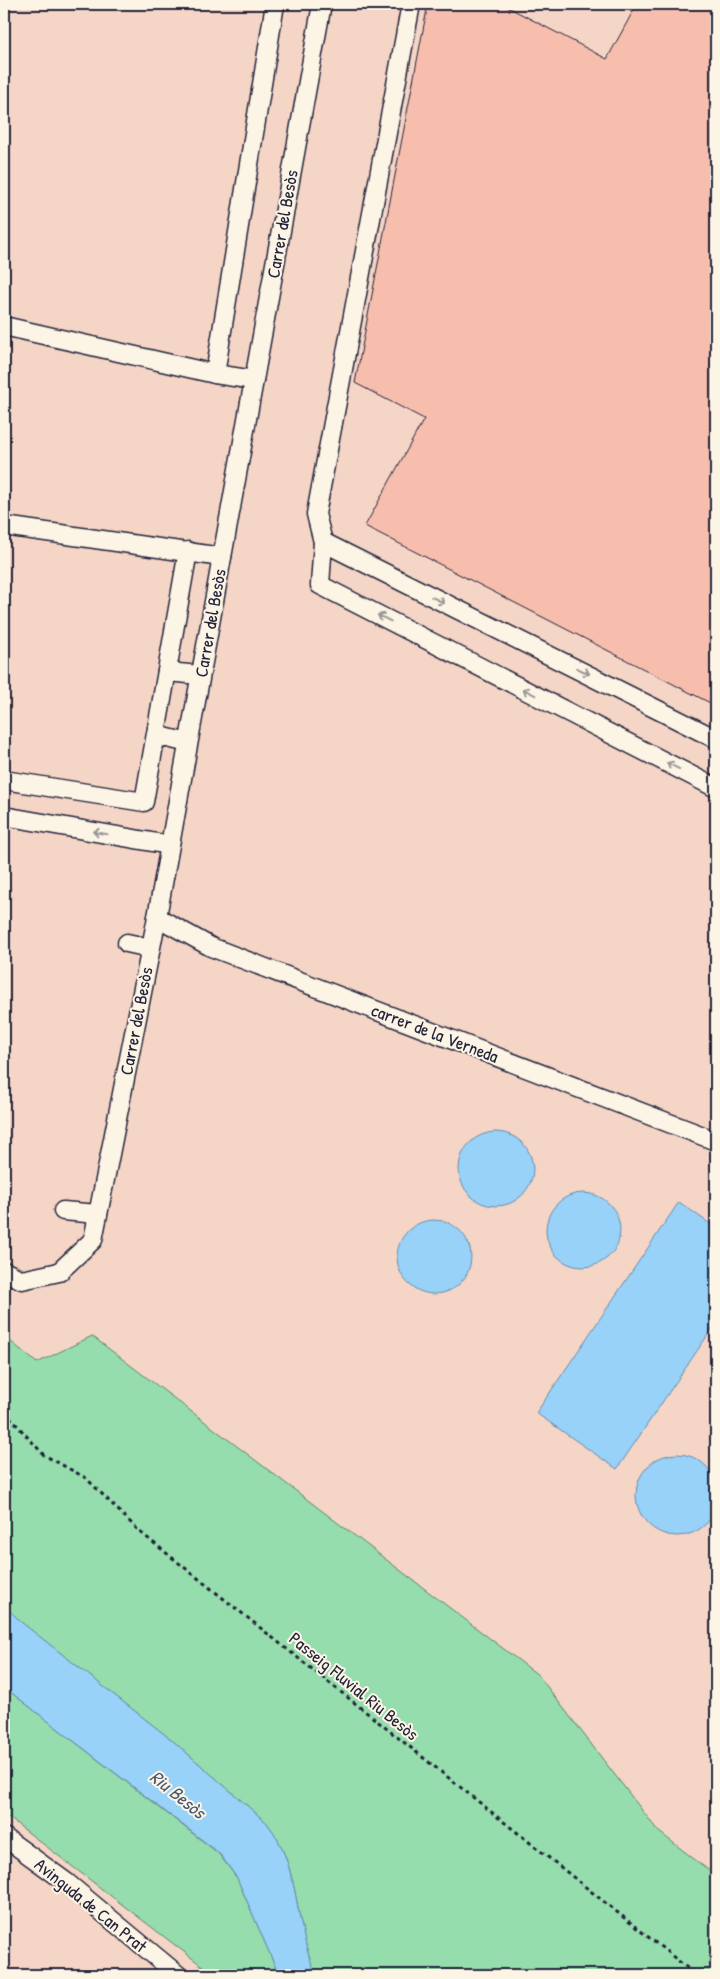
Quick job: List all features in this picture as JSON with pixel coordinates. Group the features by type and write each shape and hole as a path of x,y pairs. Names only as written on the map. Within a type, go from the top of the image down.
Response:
{"street":[{"path":"215,374 275,4"},
{"name":"Carrer del Besòs","path":"4,1271 22,1280 60,1272 93,1240 157,917 322,4"},
{"path":"412,4 316,514 322,542 320,585 716,788"},
{"path":"4,326 215,374 254,380"},
{"path":"4,526 222,557"},
{"path":"322,542 716,739"},
{"path":"4,780 144,802 188,551"},
{"path":"167,672 200,675"},
{"path":"156,735 188,743"},
{"path":"4,816 169,845"},
{"name":"carrer de la Verneda","path":"157,917 210,947 716,1140"},
{"path":"128,943 150,948"},
{"path":"63,1211 98,1214"},
{"name":"Avinguda de Can Prat","path":"4,1837 66,1882 178,1975"}],"path":[{"name":"Passeig Fluvial Riu Besòs","path":"4,1411 44,1455 86,1478 140,1532 696,1975"}],"shaded area":[{"path":"4,4 716,4 716,1876 658,1831 538,1675 92,1336 37,1363 4,1336"},
{"path":"4,1814 214,1975 4,1975"}],"green space":[{"path":"4,1336 37,1363 92,1336 538,1675 658,1831 716,1876 716,1975 316,1975 304,1937 286,1858 278,1840 267,1823 173,1741 21,1622 4,1605"},
{"path":"4,1687 218,1853 237,1878 279,1975 214,1975 4,1814"}],"water":[{"path":"496,1132 510,1135 522,1143 530,1155 533,1169 530,1183 522,1195 510,1203 496,1206 482,1203 470,1195 462,1183 459,1169 462,1155 470,1143 482,1135"},
{"path":"576,1193 590,1193 604,1199 614,1209 620,1223 618,1244 604,1261 590,1267 576,1267 562,1261 552,1251 546,1237 546,1223 552,1209 562,1199"},
{"path":"679,1202 716,1228 716,1323 617,1469 536,1413"},
{"path":"434,1220 448,1223 460,1231 468,1243 471,1257 468,1271 460,1283 448,1291 434,1294 420,1291 408,1283 400,1271 397,1257 400,1243 408,1231 420,1223"},
{"path":"677,1454 693,1458 706,1466 714,1479 718,1495 714,1511 706,1524 693,1532 677,1536 661,1532 648,1524 640,1511 636,1495 640,1479 648,1466 661,1458"},
{"name":"Riu Besòs","path":"4,1605 21,1622 173,1741 267,1823 278,1840 286,1858 304,1937 316,1975 279,1975 237,1878 219,1853 4,1687"}],"building":[{"path":"428,4 502,4 607,59 637,4 716,4 716,706 365,526 424,419 355,383"}]}
